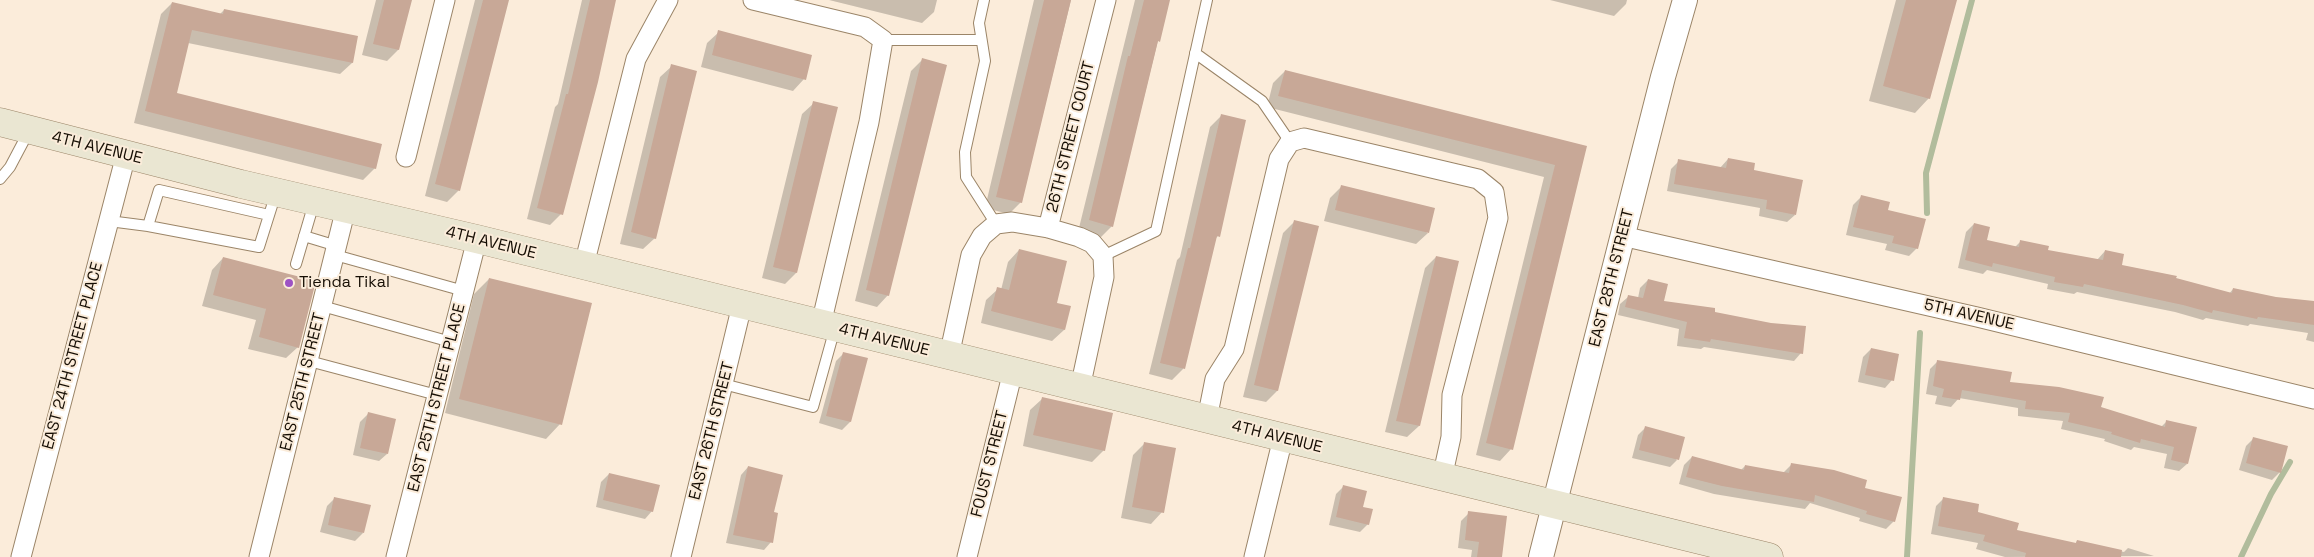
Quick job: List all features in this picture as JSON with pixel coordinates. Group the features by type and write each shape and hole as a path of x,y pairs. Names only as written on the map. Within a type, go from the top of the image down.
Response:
{"main road":[{"name":"4TH AVENUE","path":"0,122 126,155 177,180 273,203 314,200 584,265 1554,506 1769,557"}],"street":[{"path":"406,157 445,0"},
{"path":"584,265 636,59 668,0"},
{"path":"753,0 865,27 883,40 869,122 828,326"},
{"name":"26TH STREET COURT","path":"996,224 1012,222 1048,228 1106,0"},
{"name":"EAST 28TH STREET","path":"1541,557 1622,236 1685,0"},
{"path":"1207,419 1215,379 1234,349 1279,160 1290,142 1304,138 1478,179 1494,192 1498,218 1452,395 1451,437 1442,478"},
{"name":"EAST 24TH STREET PLACE","path":"21,557 126,155"},
{"name":"EAST 25TH STREET","path":"260,557 346,208"},
{"path":"949,356 972,255 982,236 996,224"},
{"path":"1048,228 1092,243 1104,256 1104,277 1080,388"},
{"name":"5TH AVENUE","path":"1622,236 1977,317 2314,399"},
{"name":"EAST 25TH STREET PLACE","path":"396,557 477,239"},
{"name":"EAST 26TH STREET","path":"681,557 742,305"},
{"name":"FOUST STREET","path":"967,557 1013,371"},
{"path":"1254,557 1283,438"}],"lane":[{"path":"984,0 979,23 985,61 965,152 966,177 996,224"},
{"path":"1104,256 1156,231 1207,0"},
{"path":"883,40 981,40"},
{"path":"1195,53 1262,101 1290,142"},
{"path":"0,179 10,167 30,131"},
{"path":"148,226 159,190 177,180"},
{"path":"296,264 314,200"},
{"path":"109,221 148,226 259,247 273,203"},
{"path":"304,236 336,250 464,291"},
{"path":"322,306 451,342"},
{"path":"723,384 813,407 828,326"},
{"path":"308,360 437,396"}],"building":[{"path":"384,0 412,0 399,50 373,44"},
{"path":"483,0 509,0 460,191 435,184"},
{"path":"590,0 616,0 598,82 563,215 537,208 566,94 568,94"},
{"path":"1044,0 1071,0 1022,203 996,197"},
{"path":"1144,0 1170,0 1160,42 1158,41 1113,227 1089,220 1128,56 1130,56"},
{"path":"1906,0 1957,0 1930,99 1883,86"},
{"path":"172,2 223,14 224,9 358,36 353,63 192,30 177,93 382,144 376,169 145,111"},
{"path":"718,30 812,55 806,80 712,55"},
{"path":"922,58 947,65 889,296 866,290"},
{"path":"671,64 697,71 656,239 631,232"},
{"path":"1285,70 1587,146 1513,450 1486,443 1555,165 1278,96"},
{"path":"813,101 838,107 797,273 773,267"},
{"path":"1221,114 1246,120 1220,237 1217,236 1185,369 1160,363 1188,248 1190,248"},
{"path":"1728,158 1755,163 1754,170 1803,180 1796,215 1766,209 1767,200 1674,184 1678,159 1726,168"},
{"path":"1341,185 1435,208 1429,233 1335,210"},
{"path":"1861,195 1890,202 1888,210 1926,219 1918,249 1892,243 1894,236 1853,227"},
{"path":"1294,220 1319,226 1278,391 1254,385"},
{"path":"1974,223 1990,227 1987,240 2019,247 2020,240 2049,246 2048,250 2103,260 2105,250 2124,254 2122,265 2177,276 2176,278 2232,293 2233,288 2276,297 2314,301 2314,325 2258,317 2257,319 2213,310 2212,313 2084,284 2083,287 2054,282 2055,277 1993,263 1992,267 1965,260"},
{"path":"1019,249 1067,261 1057,303 1071,306 1065,330 991,311 997,287 1009,290"},
{"path":"1436,256 1459,261 1420,426 1396,421"},
{"path":"223,257 316,281 299,348 259,337 266,309 213,295"},
{"path":"489,278 592,303 562,425 459,399"},
{"path":"1648,279 1668,284 1664,301 1715,308 1715,312 1771,323 1806,326 1803,354 1711,339 1710,342 1684,338 1687,322 1625,307 1628,295 1643,298"},
{"path":"1871,348 1899,354 1894,381 1865,375"},
{"path":"843,352 868,358 851,422 826,416"},
{"path":"1937,360 2012,372 2010,382 2059,387 2104,397 2101,407 2165,427 2166,420 2197,427 2188,464 2171,460 2174,447 2141,439 2140,443 2111,434 2112,432 2068,422 2070,413 2025,409 2026,401 1962,390 1960,400 1942,397 1944,389 1933,386"},
{"path":"1042,397 1113,413 1105,451 1033,435"},
{"path":"368,412 396,419 388,454 360,448"},
{"path":"1645,426 1685,437 1679,460 1639,450"},
{"path":"2253,437 2288,446 2281,473 2246,463"},
{"path":"1144,442 1176,448 1164,513 1132,507"},
{"path":"1692,456 1744,470 1745,465 1789,473 1791,463 1834,470 1867,480 1865,488 1902,497 1895,522 1866,514 1867,511 1815,495 1814,502 1722,486 1686,477"},
{"path":"748,466 783,475 774,512 778,513 773,543 733,535"},
{"path":"609,473 660,485 653,512 603,500"},
{"path":"1343,485 1367,491 1363,507 1373,509 1369,525 1336,517"},
{"path":"334,497 371,505 364,533 328,525"},
{"path":"1943,497 1979,504 1978,512 2019,523 2017,530 2076,543 2077,540 2122,550 2121,557 2025,557 2026,553 1983,541 1985,535 1938,526"},
{"path":"1468,511 1507,516 1502,557 1477,557 1479,542 1465,540"}],"waterway":[{"path":"1927,213 1926,173 1972,0"},
{"path":"1907,557 1920,333"},
{"path":"2241,557 2271,494 2290,462"}],"place":[{"name":"Tienda Tikal","path":"289,283"}]}
